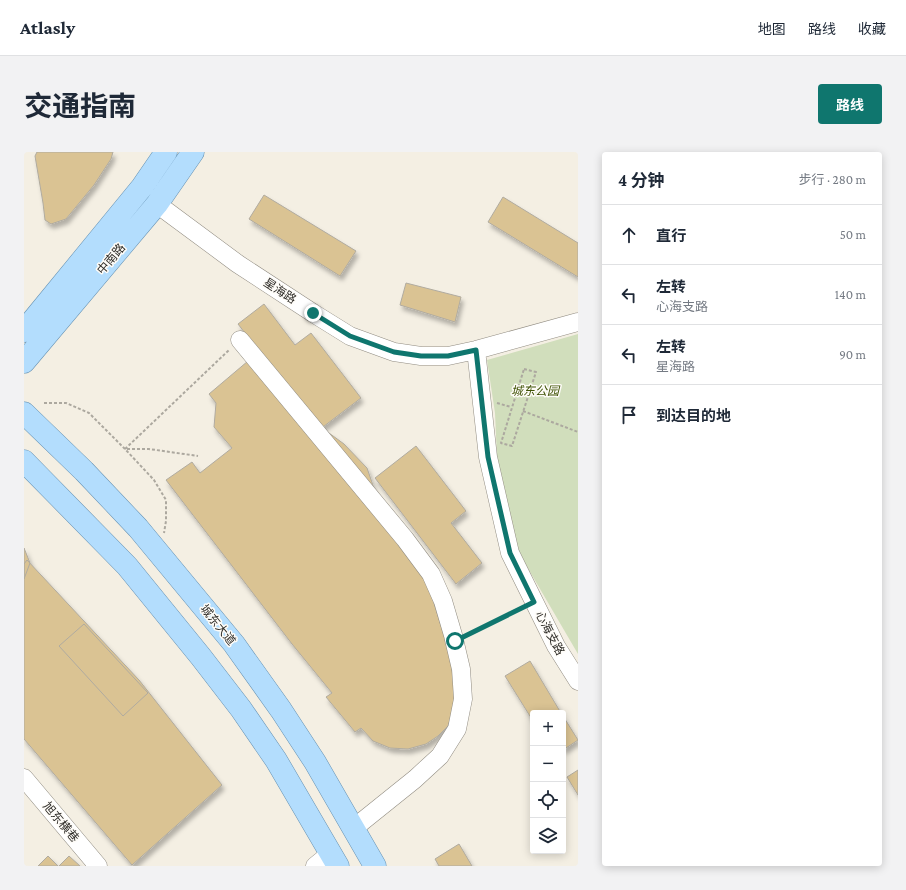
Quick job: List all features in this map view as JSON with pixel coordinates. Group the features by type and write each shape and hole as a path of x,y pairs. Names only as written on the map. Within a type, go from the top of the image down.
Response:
{"main road":[{"name":"中南路","path":"24,330 142,187 166,152"},
{"name":"中南路","path":"24,362 157,204 193,152"},
{"name":"城东大道","path":"24,413 84,471 138,528 234,644 273,698 315,762 375,866"},
{"path":"24,461 127,566 240,709 276,760 328,862"}],"street":[{"name":"星海路","path":"157,204 238,264 350,336 394,352 421,356 448,356 476,350 578,322"},
{"path":"240,340 405,539 431,574 443,601 455,641 461,669 463,699 457,728 440,756 415,779 354,828"},
{"name":"心海支路","path":"476,350 488,457 510,553 556,646 578,681"},
{"name":"旭东横巷","path":"24,778 98,866"}],"path":[{"path":"125,448 240,340"},
{"path":"524,368 536,372 523,411 512,446 501,443 524,368"},
{"path":"44,403 66,403 89,413 125,448 154,480 166,500 166,521 160,554"},
{"path":"523,411 578,432"},
{"path":"125,448 149,449 198,456"},
{"path":"455,641 534,602"}],"green space":[{"name":"城东公园","path":"578,334 578,654 519,553 497,457 495,413 487,360"}],"building":[{"path":"37,152 113,152 111,159 94,185 66,219 51,224 45,220 35,156"},
{"path":"264,195 356,251 340,276 249,219"},
{"path":"503,197 578,243 578,277 488,222"},
{"path":"406,283 461,297 455,322 400,305"},
{"path":"264,304 295,345 311,333 361,398 319,430 238,324"},
{"path":"248,361 315,438 329,433 344,444 367,468 379,503 427,581 450,654 455,692 453,712 448,726 438,736 426,744 408,749 390,748 373,741 361,728 355,732 326,697 332,693 292,644 166,480 192,462 200,473 232,448 214,427 216,403 209,394"},
{"path":"416,446 466,511 451,523 482,563 456,584 375,478"},
{"path":"24,548 30,563 24,579"},
{"path":"27,560 139,680 222,785 132,865 24,739 24,564"},
{"path":"84,624 148,693 123,716 59,646"},
{"path":"530,661 559,710 530,710 530,716 505,676"},
{"path":"566,721 578,740 566,748"},
{"path":"578,770 578,795 567,777"},
{"path":"459,844 472,866 439,866 435,859"},
{"path":"48,856 58,866 38,866"},
{"path":"69,856 80,866 59,866"}],"route":[{"path":"313,313 350,336 394,352 421,356 448,356 476,350 488,457 510,553 534,602 455,641"}]}
